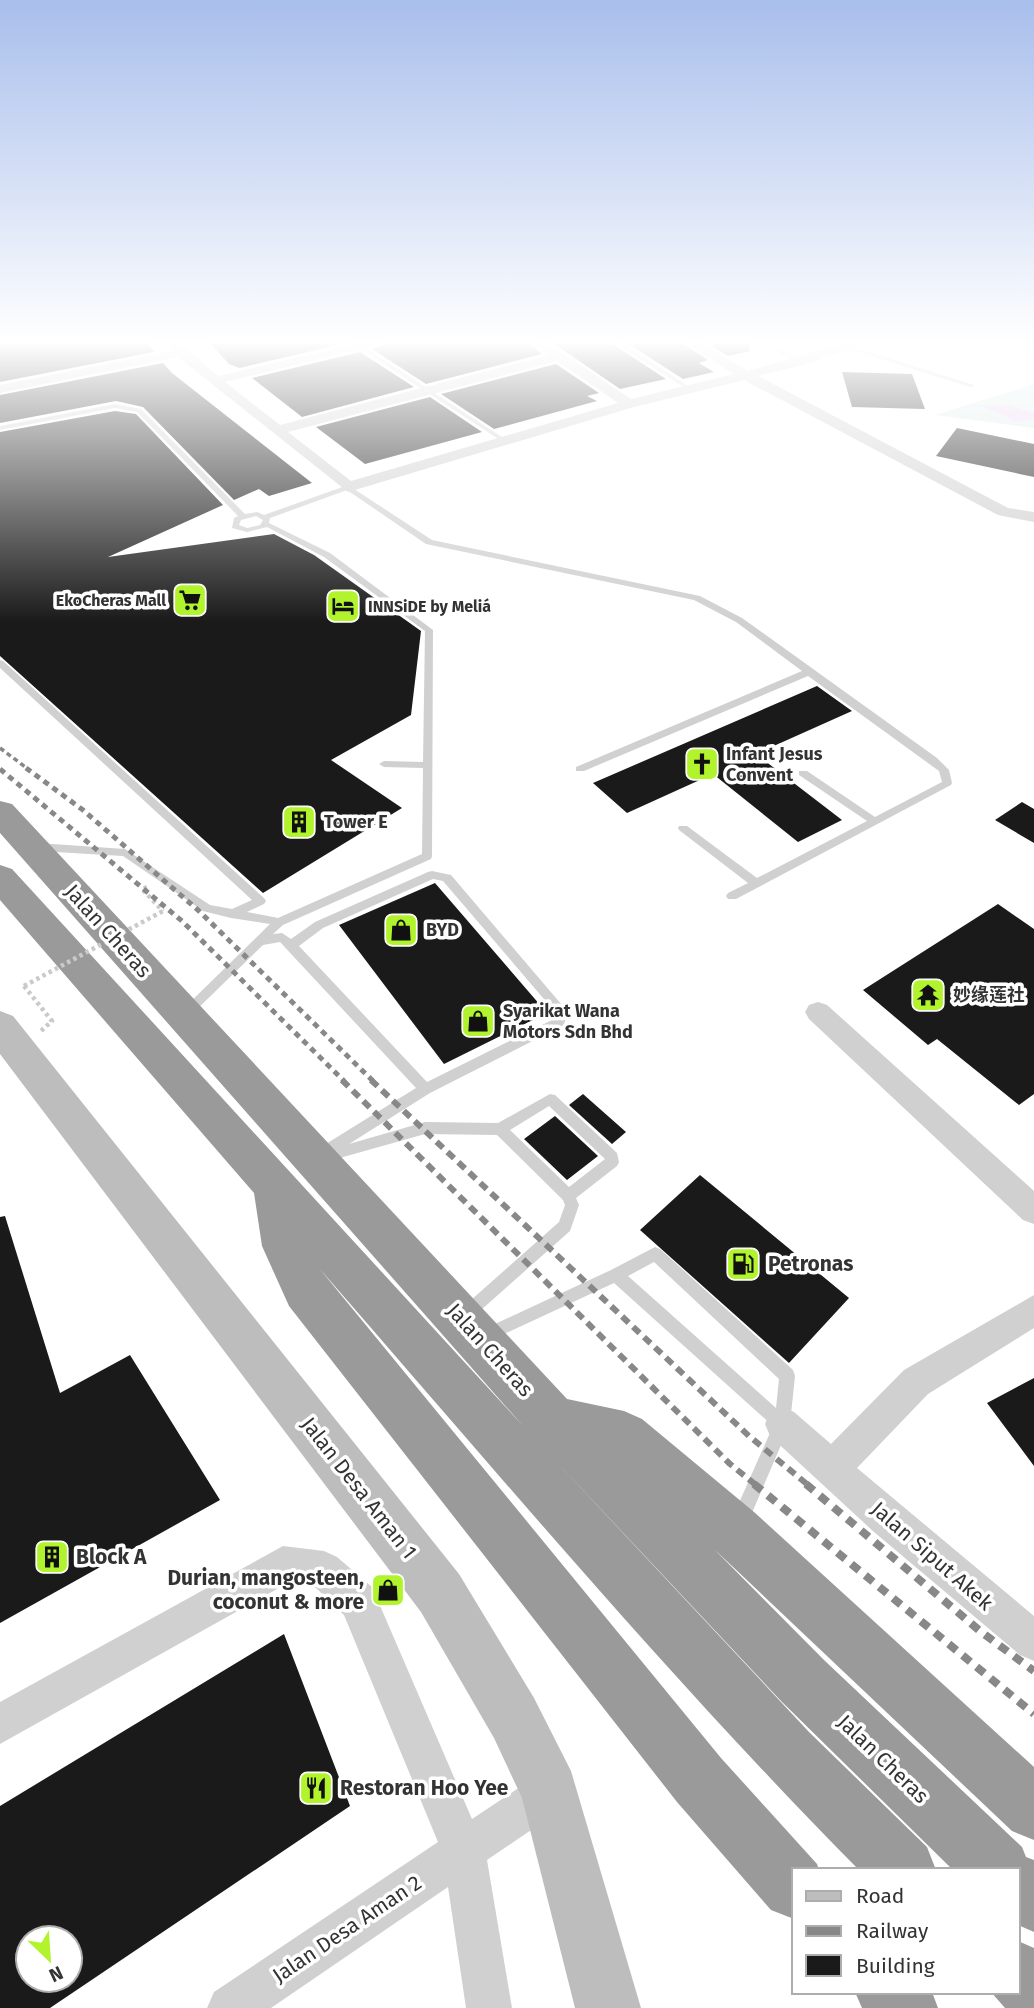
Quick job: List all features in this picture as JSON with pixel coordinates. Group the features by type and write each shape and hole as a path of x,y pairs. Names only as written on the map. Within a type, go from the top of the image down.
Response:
{"highway":[{"name":"Jalan Cheras","path":"0,812 184,1015 295,1172 627,1580 787,1754 902,1868"},
{"name":"Jalan Cheras","path":"0,877 295,1172 470,1329 553,1420 803,1681 997,1868"},
{"path":"295,1172 285,1246 306,1290 699,1780 792,1885"},
{"path":"553,1420 624,1437 736,1531 1034,1809"},
{"path":"1020,1888 1034,1899"},
{"path":"1020,1977 1034,1988"},
{"path":"891,1994 904,2008"}],"street":[{"path":"283,435 348,487 526,435"},
{"path":"858,435 1004,512 1033,518"},
{"name":"Jalan Desa Aman 1","path":"12,1006 440,1593 514,1718 550,1792 608,2008"},
{"path":"818,1012 1034,1210"},
{"path":"832,1469 916,1382 1034,1310"},
{"name":"Jalan Siput Akek","path":"782,1424 1034,1641"},
{"path":"0,1724 283,1565 324,1570 358,1601 464,1851 489,2008"},
{"name":"Jalan Desa Aman 2","path":"229,2008 550,1792"}],"lane":[{"path":"163,435 242,516 266,521 327,555 429,630 427,856 279,922 184,1015"},
{"path":"495,435 505,441"},
{"path":"242,516 234,523 242,529 253,530 266,521 348,487 429,542 697,598 739,620 944,770 947,783 732,895"},
{"path":"0,663 260,901 231,914"},
{"path":"580,769 809,672"},
{"path":"384,764 428,765"},
{"path":"803,773 874,821"},
{"path":"683,828 756,883"},
{"path":"31,846 125,853 207,908 279,922"},
{"path":"291,945 319,925 432,875 447,878 561,1011 560,1022 425,1089 295,1172"},
{"path":"261,941 282,937 291,945 425,1089"},
{"path":"295,1172 425,1128 500,1129 550,1099 611,1154 612,1162 568,1196"},
{"path":"470,1329 565,1226 572,1205 568,1196 500,1129"},
{"path":"470,1329 616,1275 655,1254 787,1376 782,1424 736,1531"},
{"path":"616,1275 782,1424"}],"path":[{"path":"12,1006 163,911 142,890"},
{"path":"12,1006 52,1021"}],"building":[{"name":"EkoCheras Mall","path":"0,435 156,435 223,505 108,557 274,534 314,555 421,631 411,715 331,760 402,808 263,893 0,656"},
{"path":"170,435 251,435 312,483 269,496 259,489 234,500"},
{"path":"326,435 472,435 365,464"},
{"path":"952,435 989,435 1034,444 1034,477 936,456"},
{"name":"Infant Jesus Convent","path":"817,686 852,711 756,754 842,820 798,842 713,774 627,813 593,783"},
{"path":"1022,802 1034,809 1034,843 995,820"},
{"path":"435,883 547,1013 444,1064 339,925"},
{"path":"998,904 1034,929 1034,1094 1019,1105 937,1039 928,1045 863,990"},
{"path":"583,1094 626,1132 612,1144 569,1105"},
{"path":"555,1116 598,1156 567,1180 524,1139"},
{"name":"Petronas","path":"700,1175 849,1298 789,1363 640,1230"},
{"path":"5,1216 60,1393 130,1355 220,1500 0,1623 0,1217"},
{"path":"1034,1378 1034,1466 987,1403"},
{"path":"284,1634 350,1806 84,1985 84,1924 14,1924 14,1994 71,1994 50,2008 0,2008 0,1806"}],"railway":[{"path":"0,748 28,769"},
{"path":"26,768 83,810 199,911 373,1081"},
{"path":"0,769 182,921 344,1081"},
{"path":"342,1080 730,1464 756,1485"},
{"path":"371,1080 749,1436 808,1485"},
{"path":"754,1484 1034,1714"},
{"path":"806,1484 980,1631 1034,1671"}],"place":[{"name":"EkoCheras Mall","path":"190,600"},
{"name":"INNSiDE by Meliá","path":"343,606"},
{"name":"Infant Jesus Convent","path":"702,764"},
{"name":"Tower E","path":"299,822"},
{"name":"BYD","path":"401,930"},
{"name":"妙缘莲社","path":"928,995"},
{"name":"Syarikat Wana Motors Sdn Bhd","path":"478,1021"},
{"name":"Petronas","path":"743,1264"},
{"name":"Block A","path":"52,1557"},
{"name":"Durian, mangosteen, coconut & more","path":"388,1590"},
{"name":"Restoran Hoo Yee","path":"316,1788"}]}
